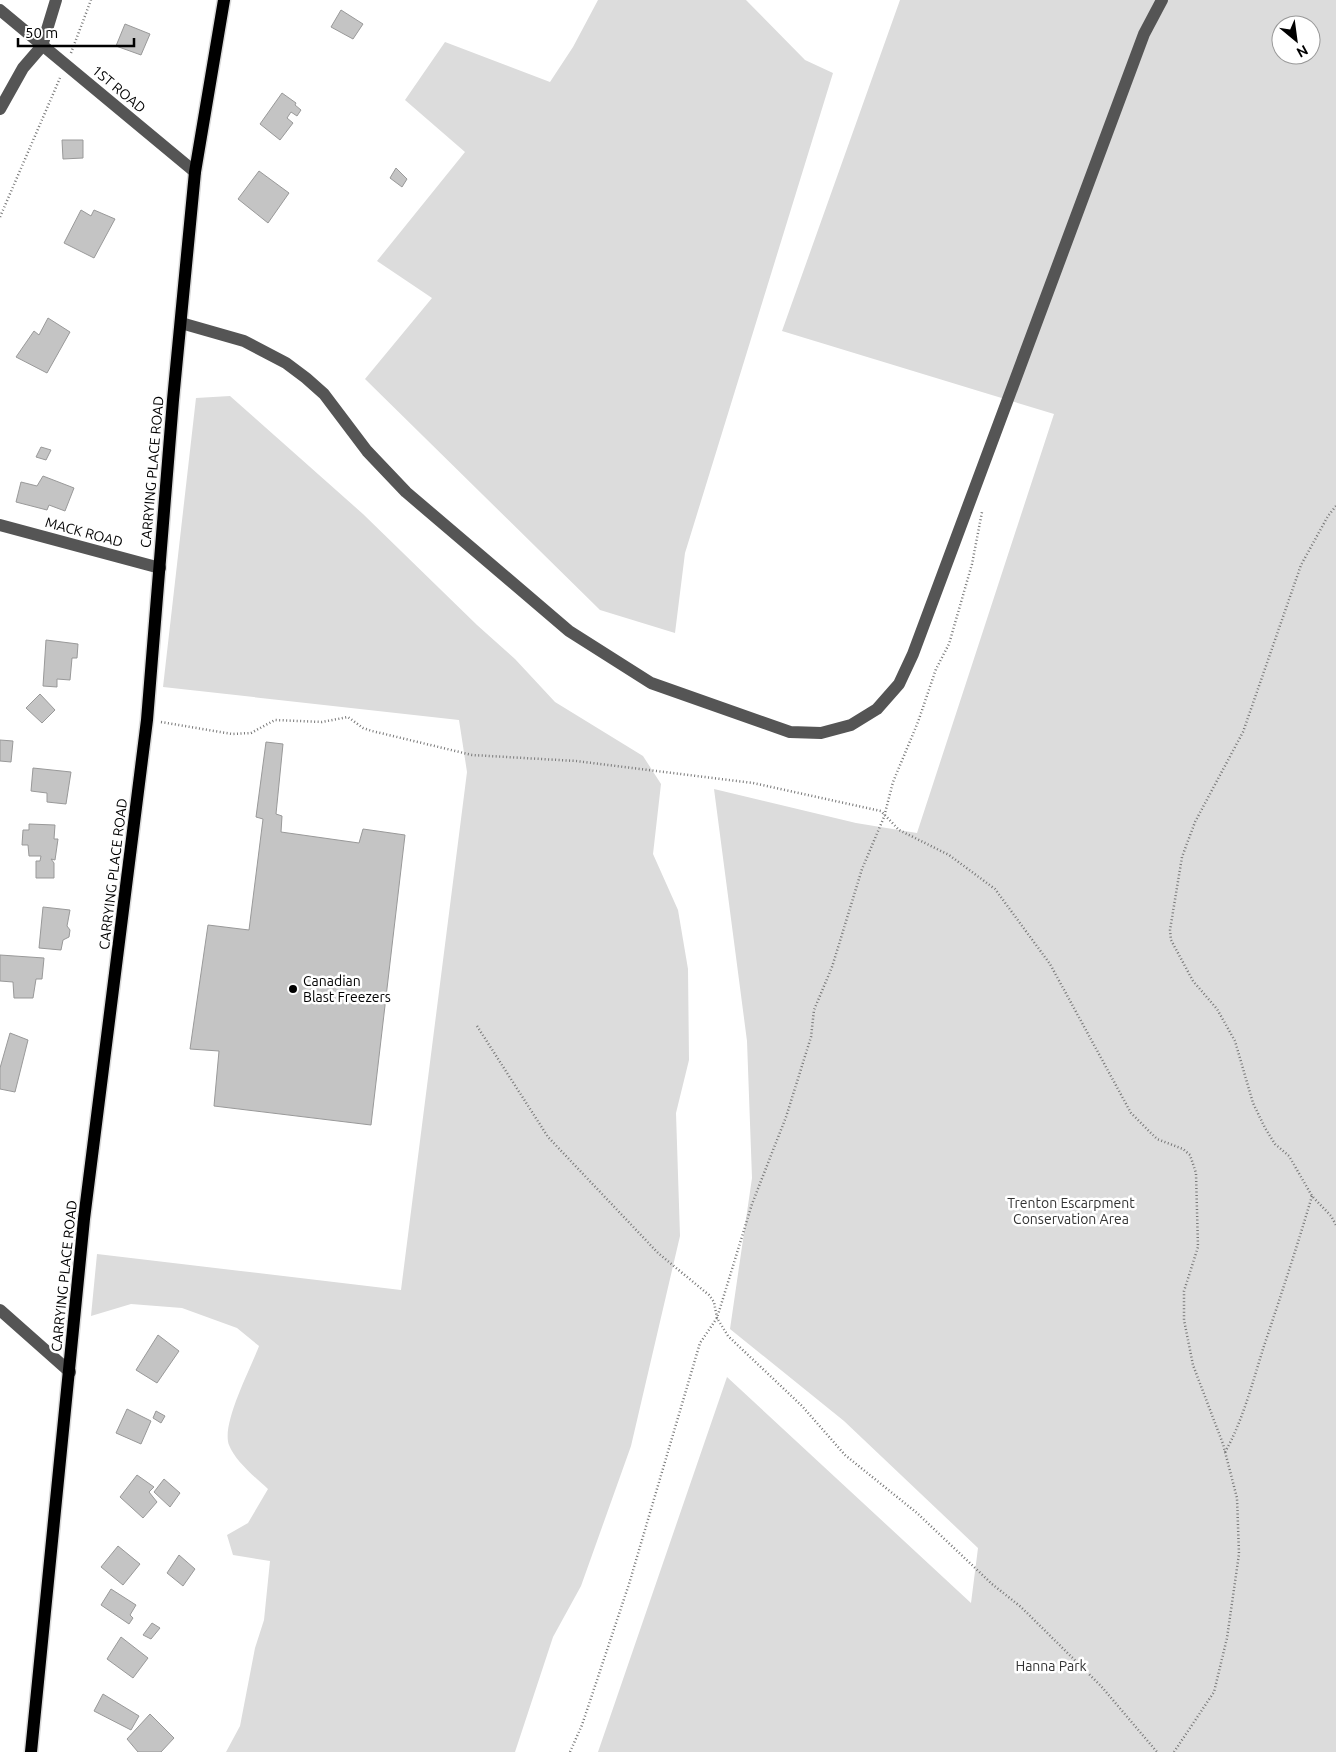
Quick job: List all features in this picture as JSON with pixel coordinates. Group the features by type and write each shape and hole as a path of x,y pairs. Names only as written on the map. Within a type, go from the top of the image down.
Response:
{"main road":[{"name":"CARRYING PLACE ROAD","path":"31,1752 84,1219 147,720 195,172 224,0"}],"street":[{"path":"0,109 23,68 42,46 56,0"},
{"path":"181,323 244,342 286,363 306,378 324,394 367,451 406,492 569,631 618,664 651,683 790,732 821,733 850,725 877,709 899,684 912,654 1144,34 1162,0"},
{"name":"1ST ROAD","path":"0,10 195,172"},
{"name":"MACK ROAD","path":"0,525 160,568"},
{"path":"0,1310 70,1372"}],"path":[{"path":"0,217 66,65 91,0"},
{"path":"1336,506 1328,516 1301,565 1243,732 1195,822 1182,857 1170,930 1171,940 1193,981 1217,1008 1235,1041 1253,1103 1265,1128 1275,1144 1288,1156 1312,1196 1331,1216 1336,1225"},
{"path":"570,1752 582,1725 629,1584 700,1343 717,1318 752,1204 786,1117 811,1037 814,1010 832,967 862,869 885,814 893,782 918,722 936,669 949,644 972,564 982,509"},
{"path":"147,720 232,734 251,734 275,720 322,722 348,717 363,728 372,731 472,755 576,760 753,784 881,811 899,830 950,856 995,889 1050,964 1131,1113 1157,1139 1183,1148 1190,1155 1196,1173 1198,1247 1184,1291 1184,1320 1194,1365 1225,1453 1237,1498 1240,1554 1227,1638 1214,1692 1174,1752"},
{"path":"477,1026 548,1137 658,1253 709,1295 714,1302 717,1318 728,1336 802,1406 846,1455 917,1513 992,1584 1021,1607 1101,1686 1157,1752"},
{"path":"1225,1453 1234,1436 1289,1277 1312,1196"}],"green space":[{"path":"598,0 746,0 805,60 833,73 685,553 675,633 600,610 365,379 432,298 377,261 465,152 405,100 445,42 550,82 573,47"},
{"name":"Trenton Escarpment Conservation Area","path":"900,0 1336,0 1336,1752 598,1752 727,1377 971,1603 978,1548 844,1421 730,1329 752,1178 747,1041 714,789 856,823 917,833 1054,414 782,331"},
{"path":"230,396 363,514 477,625 515,659 555,702 643,756 661,784 653,854 678,910 688,969 689,1060 676,1113 680,1236 631,1446 581,1586 553,1637 515,1752 226,1752 240,1726 255,1648 264,1620 270,1561 233,1555 227,1535 248,1523 268,1489 236,1457 229,1445 228,1436 233,1410 259,1346 237,1328 182,1308 131,1304 91,1316 97,1254 401,1290 467,772 459,720 163,687 196,398"}],"building":[{"path":"341,10 363,24 353,39 331,27"},
{"path":"125,24 150,34 141,55 116,46"},
{"path":"282,93 296,103 295,105 301,110 297,116 291,112 287,118 293,123 280,140 260,124"},
{"path":"62,140 83,140 83,158 63,159"},
{"path":"396,168 407,179 402,187 390,178"},
{"path":"259,171 289,193 268,223 238,199"},
{"path":"81,210 91,216 94,210 115,219 94,258 64,243"},
{"path":"48,318 70,332 47,373 16,357 34,331 39,335"},
{"path":"41,447 51,450 46,460 36,457"},
{"path":"43,476 74,488 65,511 49,505 47,510 16,502 21,482 37,486"},
{"path":"46,640 78,644 77,658 72,658 70,680 57,679 57,687 43,686"},
{"path":"40,694 55,710 42,723 26,708"},
{"path":"0,740 13,741 11,762 0,761"},
{"name":"Canadian Blast Freezers","path":"266,742 283,744 276,814 282,816 281,832 359,843 363,829 405,835 371,1125 214,1106 219,1051 190,1049 208,925 249,930 263,819 256,817"},
{"path":"33,768 71,772 66,804 47,802 47,793 31,791"},
{"path":"29,824 55,825 54,839 58,839 55,860 51,859 54,863 54,878 36,878 36,861 40,861 41,856 29,856 28,845 22,845 23,830 29,830"},
{"path":"43,907 70,910 67,926 70,930 69,937 63,940 61,950 39,948"},
{"path":"0,955 44,958 42,979 36,979 33,998 14,998 13,982 0,981"},
{"path":"10,1033 28,1040 15,1092 0,1089 0,1068"},
{"path":"158,1335 179,1351 157,1383 136,1370"},
{"path":"127,1409 151,1421 141,1444 116,1433"},
{"path":"156,1411 165,1416 161,1423 153,1418"},
{"path":"137,1475 154,1487 149,1492 157,1502 143,1518 120,1497"},
{"path":"164,1479 180,1493 170,1507 154,1492"},
{"path":"118,1546 140,1564 123,1585 101,1567"},
{"path":"179,1555 195,1569 183,1586 167,1573"},
{"path":"111,1589 136,1605 130,1615 133,1618 129,1624 101,1605"},
{"path":"152,1623 160,1628 151,1639 143,1635"},
{"path":"121,1637 148,1658 133,1678 107,1659"},
{"path":"103,1694 139,1716 131,1730 94,1711"},
{"path":"150,1714 174,1738 161,1752 138,1752 127,1739"}],"place":[{"name":"Canadian Blast Freezers","path":"293,989"}],"park label":[{"name":"Hanna Park","path":"1051,1666"}]}
